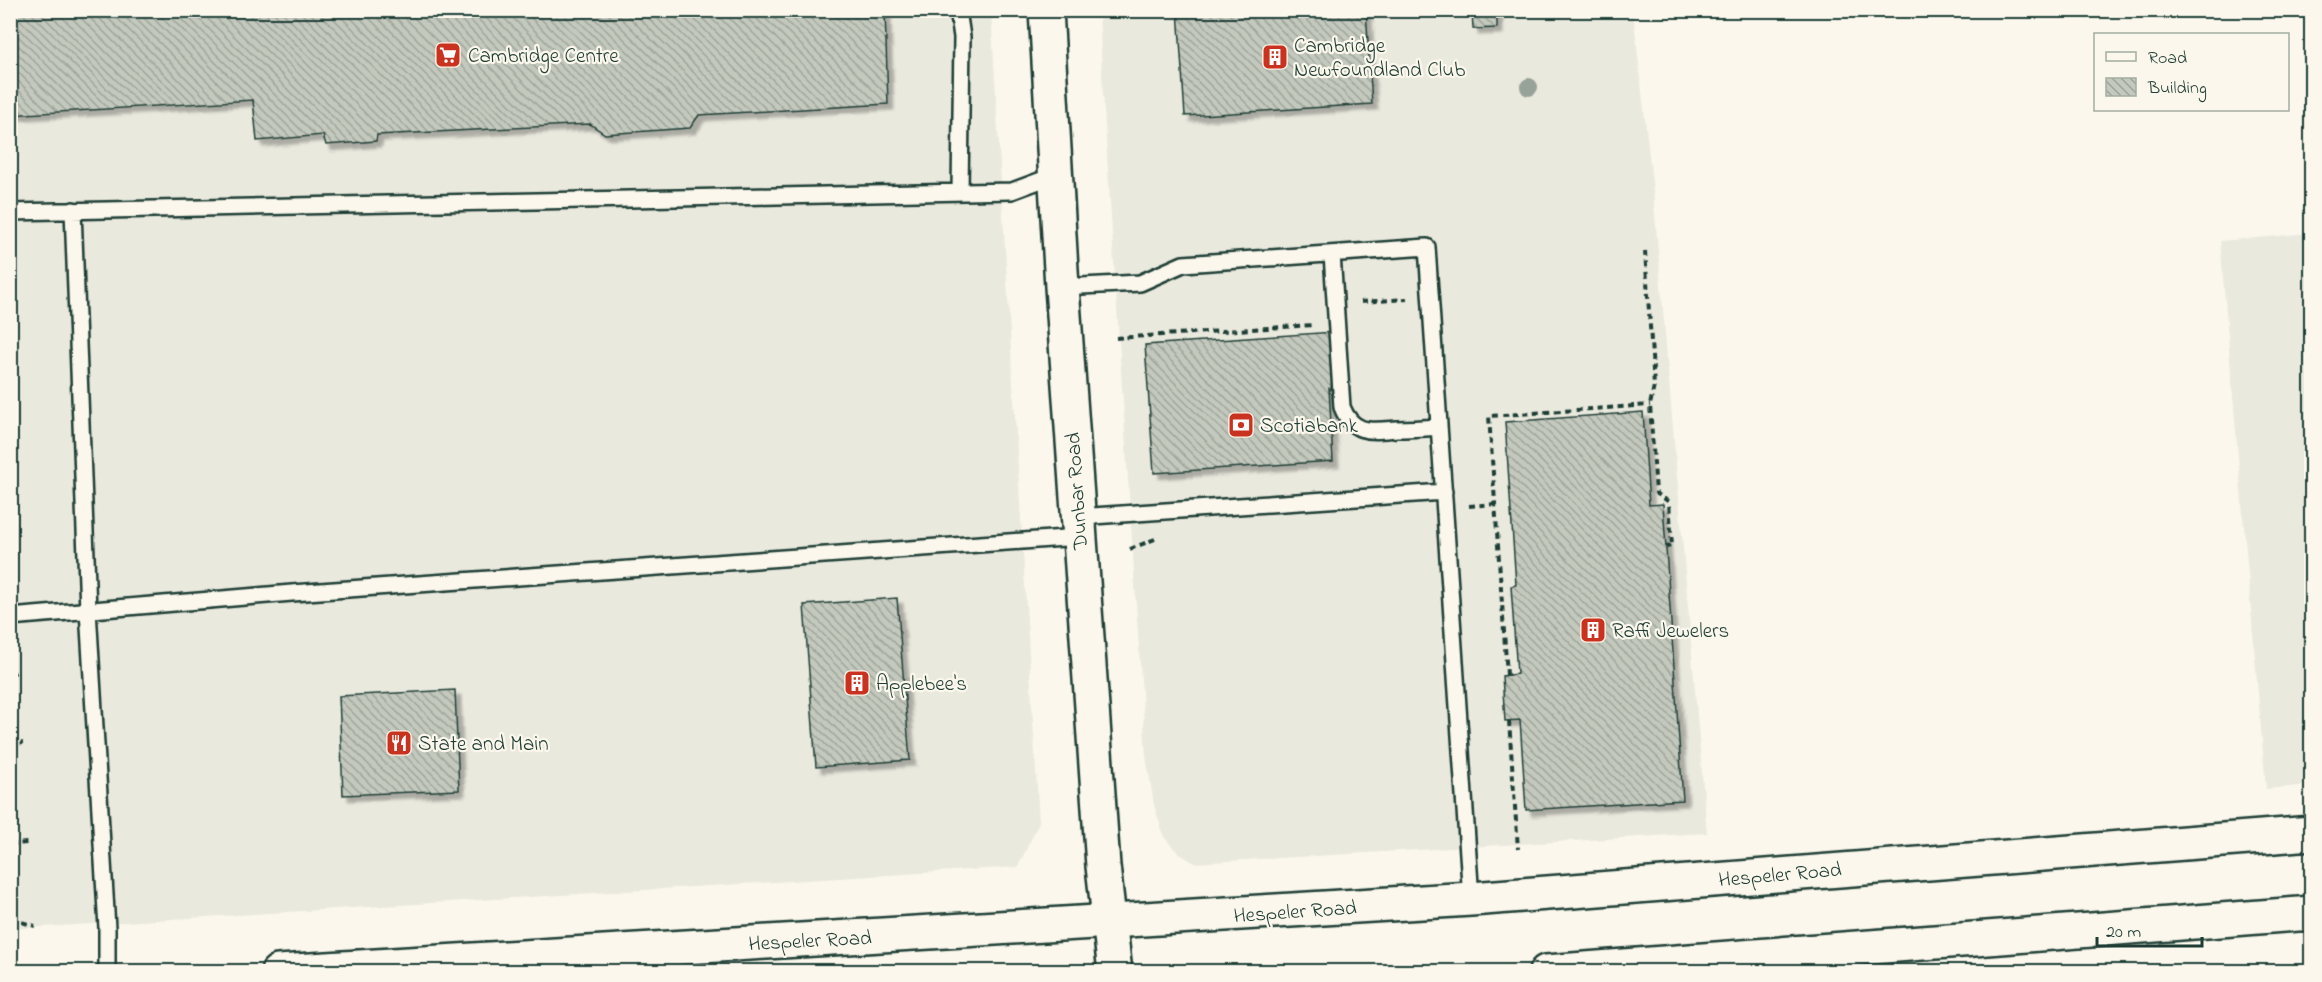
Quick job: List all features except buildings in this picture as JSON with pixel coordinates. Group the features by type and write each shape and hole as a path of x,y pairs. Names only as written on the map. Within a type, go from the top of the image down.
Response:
{"main road":[{"name":"Dunbar Road","path":"1046,10 1079,527 1109,922 1115,972"},
{"name":"Hespeler Road","path":"278,972 1470,899 2312,833"},
{"path":"1546,972 2312,914"}],"lane":[{"path":"958,10 962,37 960,192"},
{"path":"10,212 1012,191 1055,175"},
{"path":"74,210 88,610 107,928 107,972"},
{"path":"1062,287 1140,282 1183,264 1427,247 1470,899"},
{"path":"1332,254 1342,407 1346,416 1353,424 1369,431 1439,427"},
{"path":"10,617 1079,527 1444,492"}],"path":[{"path":"1645,250 1654,386 1650,405 1656,493 1669,502 1672,546 1666,547"},
{"path":"1355,302 1407,299 1408,310"},
{"path":"1116,338 1318,325"},
{"path":"1507,675 1489,416 1650,405"},
{"path":"1462,507 1496,504"},
{"path":"10,675 18,671"},
{"path":"1509,720 1518,849"},
{"path":"10,744 22,743"},
{"path":"10,844 28,843"},
{"path":"12,919 35,926"}],"shaded area":[{"path":"11,11 991,11 1039,822 1018,867 11,929"},
{"path":"1099,11 1633,11 1653,190 1707,833 1195,863 1178,853 1164,837 1154,805 1146,756"},
{"path":"2311,233 2311,785 2266,789 2220,241"}],"place":[{"name":"Cambridge Centre","path":"448,55"},
{"name":"Cambridge Newfoundland Club","path":"1275,57"},
{"name":"Scotiabank","path":"1241,425"},
{"name":"Raffi Jewelers","path":"1593,630"},
{"name":"Applebee's","path":"857,683"},
{"name":"State and Main","path":"399,743"}]}
